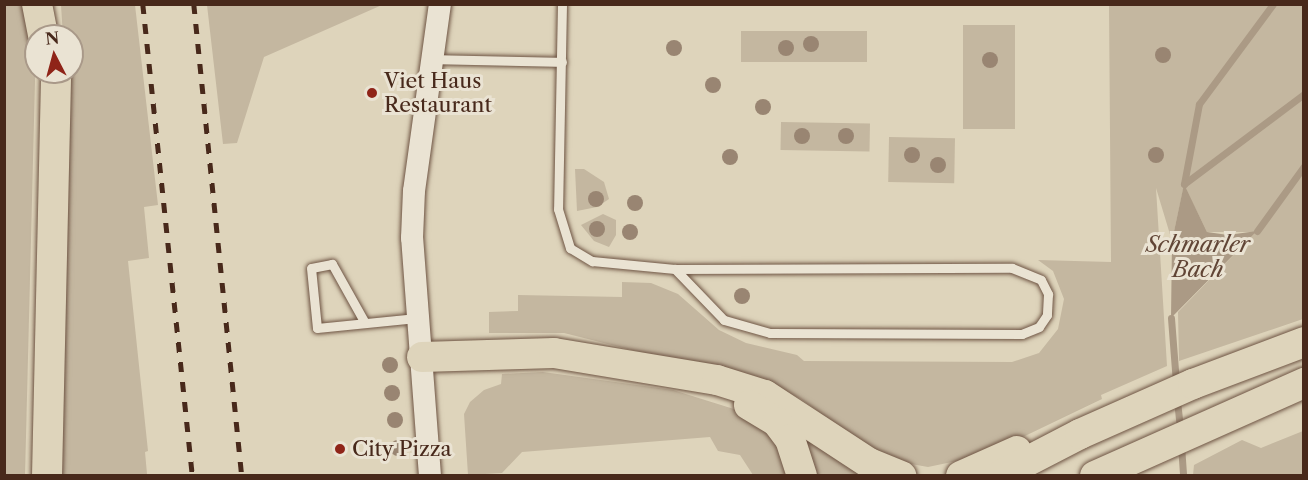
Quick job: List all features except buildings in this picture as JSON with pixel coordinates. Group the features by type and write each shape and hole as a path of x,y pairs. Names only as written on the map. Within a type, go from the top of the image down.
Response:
{"highway":[{"path":"37,4 41,24"},
{"path":"53,4 55,24"},
{"path":"35,476 44,84"},
{"path":"47,476 56,84"},
{"path":"999,476 1080,434 1136,409 1193,384 1304,342"},
{"path":"422,357 554,353 686,377 717,380 765,395 869,463 901,476"},
{"path":"686,377 756,408 777,422 790,439 802,476"},
{"path":"1095,476 1199,427 1304,383"},
{"path":"962,476 1036,442 1080,434"}],"street":[{"path":"430,476 422,357 412,264 414,191 440,4"}],"lane":[{"path":"562,4 558,209 570,248 592,261 675,269 1012,268 1041,280 1048,294 1047,315 1039,327 1022,334 770,333 724,320 675,269"},
{"path":"432,59 562,62"},
{"path":"365,323 332,264 311,268 317,328 417,318"}],"shaded area":[{"path":"207,4 382,5 264,57 237,143 223,144"},
{"path":"4,5 27,5 32,24 24,24 24,84 35,84 25,476 4,475"},
{"path":"61,5 135,5 158,205 144,207 149,258 128,261 148,451 145,452 147,474 151,475 55,476 62,84 84,84 84,24 62,24"},
{"path":"1109,5 1303,5 1303,319 1179,361 1178,312 1256,232 1207,232 1184,185 1172,241 1156,188 1167,366 1101,395 1102,399 985,455 928,467 900,462 860,442 801,399 775,386 564,333 489,333 489,312 518,311 518,295 622,297 622,282 651,283 678,294 719,330 746,343 797,355 804,361 1012,362 1039,353 1058,329 1064,299 1053,271 1038,260 1111,262"},
{"path":"963,25 1015,25 1015,129 963,129"},
{"path":"741,31 867,31 867,62 741,62"},
{"path":"781,122 870,124 869,152 781,150"},
{"path":"889,137 955,138 954,183 888,182"},
{"path":"575,169 584,169 604,182 609,199 597,207 577,211"},
{"path":"603,214 616,220 616,235 609,247 594,241 581,225"},
{"path":"543,372 673,390 737,410 779,441 790,475 753,475 740,455 718,451 710,437 522,452 502,473 468,475 464,414 470,402 484,390 501,384 502,374"},
{"path":"804,427 875,475 815,475"},
{"path":"1303,431 1303,475 1193,475 1194,465 1242,440 1261,448"}],"water":[{"name":"Schmarler Bach","path":"1184,184 1207,232 1228,235 1257,231 1171,318 1172,241"}],"waterway":[{"path":"1184,184 1199,104 1273,4"},
{"name":"Schmarler Bach","path":"1184,184 1304,94"},
{"name":"Schmarler Bach","path":"1257,231 1304,166"},
{"name":"Schmarler Bach","path":"1171,318 1176,383"},
{"name":"Schmarler Bach","path":"1177,400 1180,431"},
{"name":"Schmarler Bach","path":"1181,445 1183,476"}],"railway":[{"path":"143,4 193,476"},
{"path":"194,4 242,476"}],"place":[{"name":"Viet Haus Restaurant","path":"372,93"},
{"name":"City Pizza","path":"340,449"}]}
